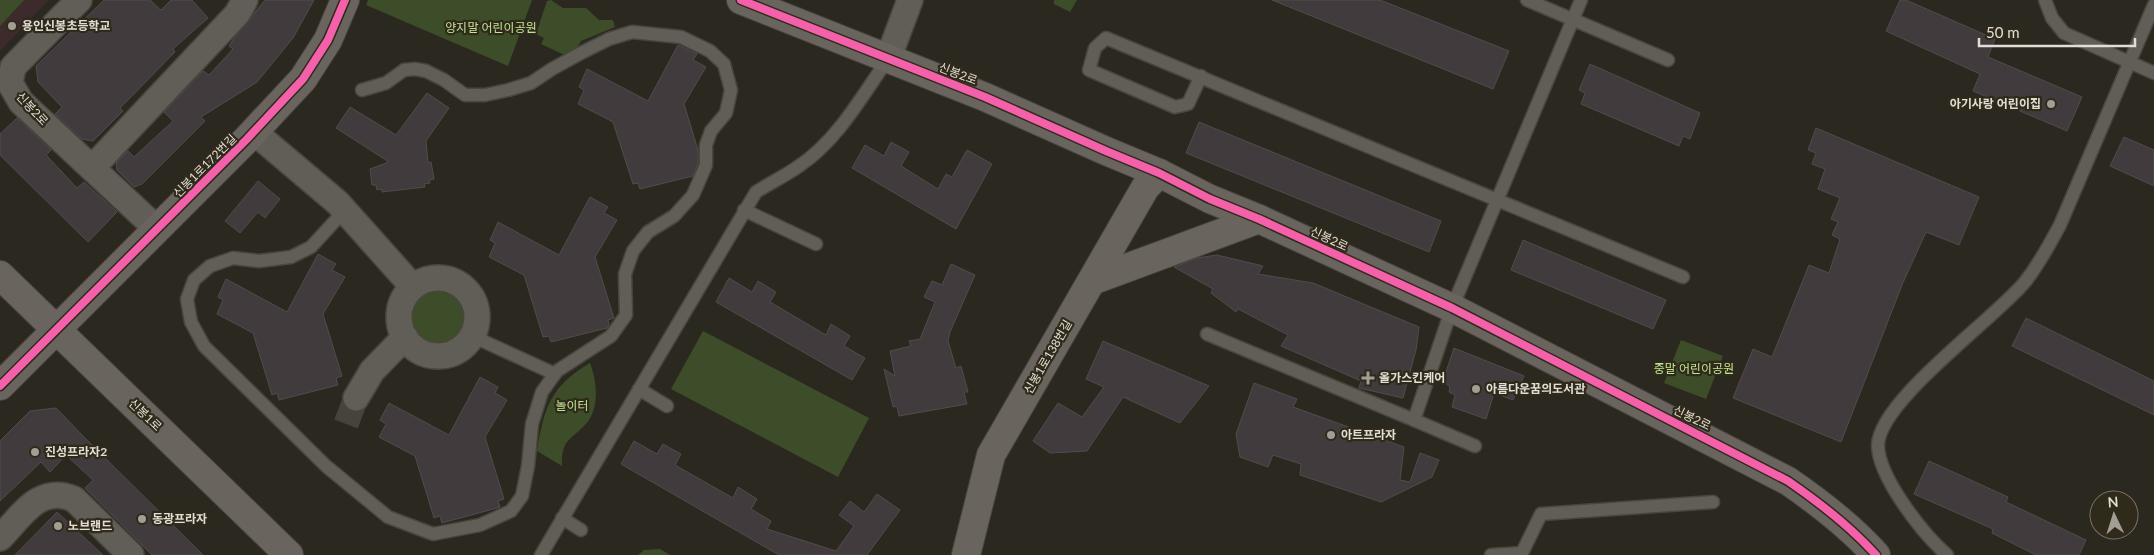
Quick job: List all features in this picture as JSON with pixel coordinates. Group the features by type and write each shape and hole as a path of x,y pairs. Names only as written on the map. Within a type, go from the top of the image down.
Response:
{"street":[{"name":"신봉2로","path":"79,0 13,67 10,83 21,102 157,229"},
{"path":"92,168 237,14 246,0"},
{"name":"신봉1로172번길","path":"0,386 254,132 303,79 328,40 345,0"},
{"name":"신봉2로","path":"741,0 985,96 1159,173 1210,199 1259,219 1452,308 1788,481 1850,528 1876,555"},
{"path":"888,59 910,0"},
{"path":"254,132 345,210 413,287"},
{"name":"신봉1로138번길","path":"966,555 990,455 1094,280 1146,188 1159,173"},
{"path":"1094,280 1259,219"},
{"name":"신봉1로","path":"0,275 289,555"},
{"path":"438,277 451,280 463,286 472,297 477,310 477,323 472,336 464,346 453,353 429,354 418,350 405,337 399,320 400,308 405,296 413,287 424,280 438,277"},
{"path":"356,398 372,371 405,337"},
{"path":"0,538 39,499 51,494 62,494 74,499 131,555"}],"lane":[{"path":"1527,0 1668,60"},
{"path":"1414,420 1452,308 1580,0"},
{"path":"2045,0 2052,18 2064,32 2154,73"},
{"path":"1947,555 1910,513 1883,472 1878,444 1887,418 1913,388 2024,284 2044,256 2060,225 2154,5"},
{"path":"345,210 311,247 292,257 260,261 233,258 210,266 194,280 187,300 191,322 204,346 326,466 388,517 432,534 480,524 511,511 522,496 528,466 532,424 542,392 555,374 611,336 626,315 625,274 633,251 648,232 674,216 694,195 706,165 706,145 711,131 726,113 731,90 724,64 710,51 681,37 632,32 609,39 552,69 532,83 508,90 484,95 464,95 444,80 416,68 404,70 386,83 362,90"},
{"path":"1201,76 1188,104 1175,107 1090,70 1095,48 1106,38 1201,76 1683,276"},
{"path":"541,555 756,192 800,166 825,144 842,124 888,59"},
{"path":"744,210 816,244"},
{"path":"1207,334 1475,446"},
{"path":"472,336 555,374"},
{"path":"639,388 667,406"},
{"path":"1491,555 1522,554 1541,514 1713,502"},
{"path":"562,518 581,530"}],"shaded area":[{"name":"용인신봉초등학교","path":"0,0 49,0 0,51"}],"green space":[{"path":"0,0 24,0 0,26"},
{"name":"양지말 어린이공원","path":"368,0 532,0 508,66 366,5"},
{"path":"551,0 563,8 586,8 599,20 613,20 615,27 581,41 571,58 541,44 544,38 536,34 547,1"},
{"path":"1054,0 1077,0 1070,12 1054,4"},
{"path":"438,280 452,283 464,291 472,303 475,317 472,331 464,343 452,351 438,354 424,351 412,343 404,331 401,317 404,303 412,291 424,283"},
{"path":"703,331 869,418 838,477 671,389"},
{"name":"중말 어린이공원","path":"1681,340 1723,356 1706,399 1664,383"},
{"name":"놀이터","path":"590,363 596,386 594,410 586,424 565,445 562,466 537,451 543,422 558,389 566,380"},
{"path":"660,549 670,555 638,555 644,550"}],"building":[{"path":"104,0 150,0 161,10 171,0 192,0 208,18 173,49 175,52 120,108 123,111 93,141 82,139 55,114 62,107 38,82 36,66"},
{"path":"265,0 314,0 293,38 257,82 201,117 205,121 142,184 134,187 117,170 116,163 128,151 134,157 173,121 164,112 203,71 209,75 233,49 229,46 234,38"},
{"path":"1272,0 1380,0 1509,51 1493,89"},
{"path":"1900,0 1906,0 1995,39 1988,57 2082,97 2067,131 1973,91 1980,74 1886,31"},
{"path":"678,45 697,54 693,60 706,67 684,104 698,150 698,163 693,176 640,189 638,183 633,184 613,122 578,104 584,90 579,87 587,69 648,101"},
{"path":"1590,64 1700,113 1690,139 1683,136 1679,146 1581,104 1585,93 1579,90"},
{"path":"427,93 449,108 426,141 428,163 431,162 434,179 429,180 430,183 424,184 425,187 382,192 382,189 377,190 376,185 372,185 370,169 389,162 336,128 350,107 396,135"},
{"path":"17,118 51,150 46,155 77,188 84,182 117,212 88,242 0,155 0,134"},
{"path":"1199,122 1441,221 1429,252 1186,153"},
{"path":"1816,128 1979,197 1959,245 1926,232 1902,285 1841,442 1733,398 1753,349 1772,357 1809,265 1829,273 1840,239 1832,235 1838,222 1831,219 1840,198 1818,189 1825,169 1812,164 1816,153 1808,150"},
{"path":"2124,137 2154,150 2154,186 2110,166"},
{"path":"891,142 909,152 901,166 938,189 946,174 952,177 967,150 992,164 956,229 852,168 865,145 884,156"},
{"path":"258,181 280,199 265,218 258,212 240,233 225,221"},
{"path":"590,197 608,207 604,213 617,220 595,257 614,318 608,320 609,325 607,328 551,342 549,336 543,337 524,275 489,257 495,243 490,240 498,222 559,255"},
{"path":"1523,240 1666,300 1653,329 1511,270"},
{"path":"318,254 336,264 332,270 345,277 323,314 342,376 336,378 338,385 279,400 277,393 272,395 253,333 217,314 223,300 218,297 226,279 287,312"},
{"path":"1217,255 1263,266 1258,274 1313,283 1419,327 1416,350 1403,398 1359,388 1361,381 1281,346 1288,335 1238,309 1236,312 1211,293 1213,289 1174,267 1197,258"},
{"path":"951,264 975,275 950,332 948,341 956,368 961,366 968,392 964,392 967,404 899,416 897,406 893,407 884,369 895,376 890,351 911,346 909,341 920,339 935,302 924,297 932,281 942,285"},
{"path":"729,278 752,292 758,281 776,292 770,302 826,335 831,324 850,336 844,346 865,358 852,380 716,302"},
{"path":"2026,318 2154,381 2154,415 2012,346"},
{"path":"1103,341 1209,386 1180,423 1123,397 1087,451 1050,453 1033,441 1058,403 1082,417 1104,387 1086,379"},
{"path":"1454,348 1524,376 1513,400 1494,393 1486,419 1452,407 1455,395 1449,392 1450,387 1443,381"},
{"path":"480,377 498,387 495,393 507,400 485,437 504,499 498,501 500,507 442,523 440,516 434,518 415,456 379,437 386,424 380,420 389,403 449,435"},
{"name":"아트프라자","path":"1254,383 1297,399 1293,407 1404,447 1400,480 1410,482 1420,453 1439,460 1432,477 1381,502 1300,475 1301,464 1273,455 1268,467 1240,457 1236,434"},
{"path":"56,408 203,555 152,555 85,488 93,480 66,455 50,472 41,462 0,501 0,441 30,411"},
{"path":"634,441 657,454 663,444 681,454 675,465 733,498 738,487 757,499 751,509 771,521 767,529 836,551 854,526 839,515 850,501 864,512 877,494 900,510 867,555 779,555 621,464"},
{"path":"1929,461 2008,497 2006,502 2086,540 2079,555 2036,555 1992,533 1993,529 1914,494"},
{"name":"노브랜드","path":"57,512 103,555 15,555"}],"tunnel":[{"path":"346,424 356,398"}],"cycle path":[{"path":"0,386 247,139 303,79 328,40 345,0"},
{"path":"741,0 985,97 1159,173 1210,199 1259,219 1452,308 1788,481 1834,515 1876,555"}],"place":[{"name":"용인신봉초등학교","path":"12,26"},
{"name":"아기사랑 어린이집","path":"2051,104"},
{"name":"올가스킨케어","path":"1368,378"},
{"name":"아름다운꿈의도서관","path":"1476,389"},
{"name":"아트프라자","path":"1331,435"},
{"name":"진성프라자2","path":"35,452"},
{"name":"동광프라자","path":"142,519"},
{"name":"노브랜드","path":"58,526"}]}
